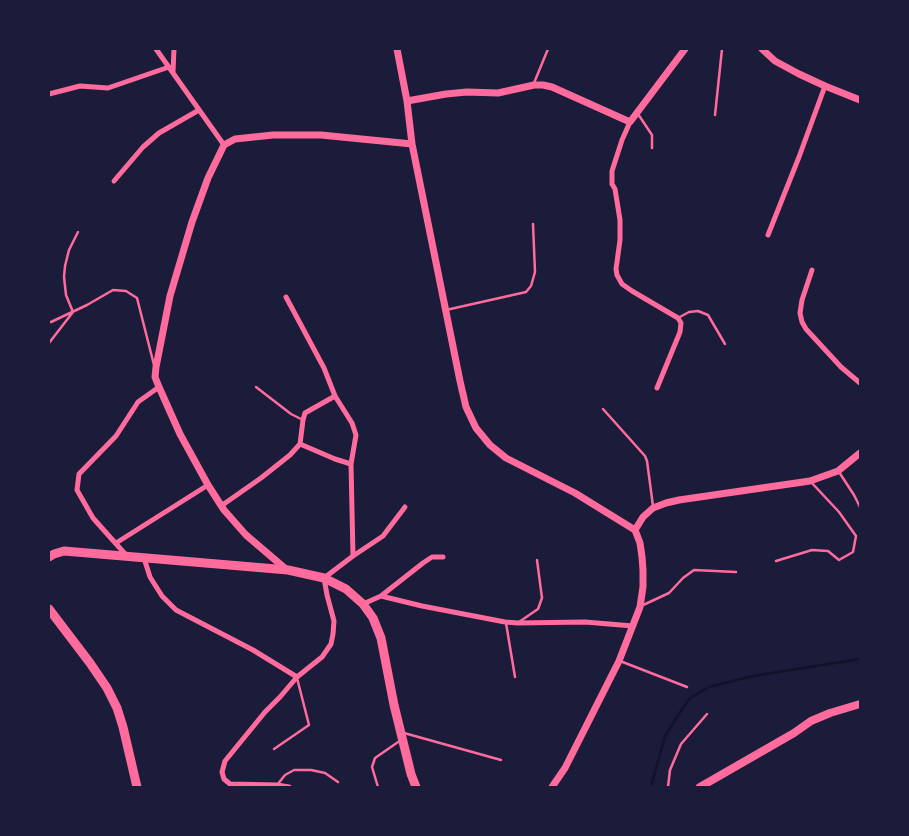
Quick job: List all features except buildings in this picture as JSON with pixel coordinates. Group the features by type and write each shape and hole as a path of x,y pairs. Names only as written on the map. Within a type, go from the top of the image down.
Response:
{"highway":[{"path":"49,556 64,551 288,570 324,578 346,589 363,604 373,618 381,638 401,736 416,787"},
{"path":"49,609 90,662 117,708 137,787"}],"main road":[{"path":"700,787 812,721 830,713 860,704"}],"street":[{"path":"156,49 224,145"},
{"path":"173,73 174,49"},
{"path":"397,49 407,101 412,144 460,381 466,407 476,428 490,445 506,458 575,493 635,530 640,543 642,558 640,607 619,661 564,768 552,787"},
{"path":"657,388 680,332 681,323 678,318 622,284 617,275 620,220 615,189 612,184 612,171 630,122 685,49"},
{"path":"762,49 775,61 799,74 860,100"},
{"path":"49,94 80,86 108,88 169,67"},
{"path":"407,101 467,92 498,93 534,85 543,85 552,87 630,122"},
{"path":"768,236 825,86"},
{"path":"114,181 143,146 159,133 199,110"},
{"path":"288,570 246,534 221,506 180,434 159,387 156,372 170,296 192,222 208,178 224,145 235,139 272,135 321,135 412,144"},
{"path":"812,270 802,300 800,313 802,322 806,329 841,367 860,383"},
{"path":"286,296 324,368 335,396 352,423 356,435 351,464 352,556"},
{"path":"128,557 93,518 77,490 79,474 116,436 138,402 159,387"},
{"path":"221,506 290,455 300,444 305,413 335,396"},
{"path":"300,444 351,464"},
{"path":"635,530 643,517 653,508 679,500 810,481 838,470 860,453"},
{"path":"116,543 208,486"},
{"path":"289,787 277,784 230,784 224,779 222,772 225,761 265,712 296,678 322,657 331,644 334,634 334,621 324,578 352,556 383,536 405,507"},
{"path":"363,604 381,596 432,557 443,557"},
{"path":"144,558 150,577 162,596 176,610 253,650 296,678"},
{"path":"381,596 505,622 586,622 633,626"}],"lane":[{"path":"534,85 548,49"},
{"path":"715,115 722,49"},
{"path":"638,112 652,135 652,148"},
{"path":"446,310 526,292 531,286 535,272 533,224"},
{"path":"73,312 66,295 64,277 69,250 78,232"},
{"path":"49,322 73,312 113,290 126,291 137,298 156,372"},
{"path":"678,318 690,312 698,311 708,314 725,344"},
{"path":"49,343 73,312"},
{"path":"256,387 291,414 303,420"},
{"path":"603,409 646,456 653,508"},
{"path":"838,470 860,508"},
{"path":"776,561 812,550 828,552 839,560 853,552 856,536 839,512 810,481"},
{"path":"518,623 538,609 542,598 537,560"},
{"path":"640,607 669,593 683,578 694,570 736,572"},
{"path":"505,622 514,677"},
{"path":"619,661 687,687"},
{"path":"274,749 309,725 296,678"},
{"path":"668,787 670,770 681,744 707,714"},
{"path":"378,787 372,767 375,758 401,736 501,760"},
{"path":"277,784 285,774 294,770 311,770 325,773 338,782"}],"waterway":[{"path":"651,787 665,736 690,698 709,687 753,676 860,659"}]}
